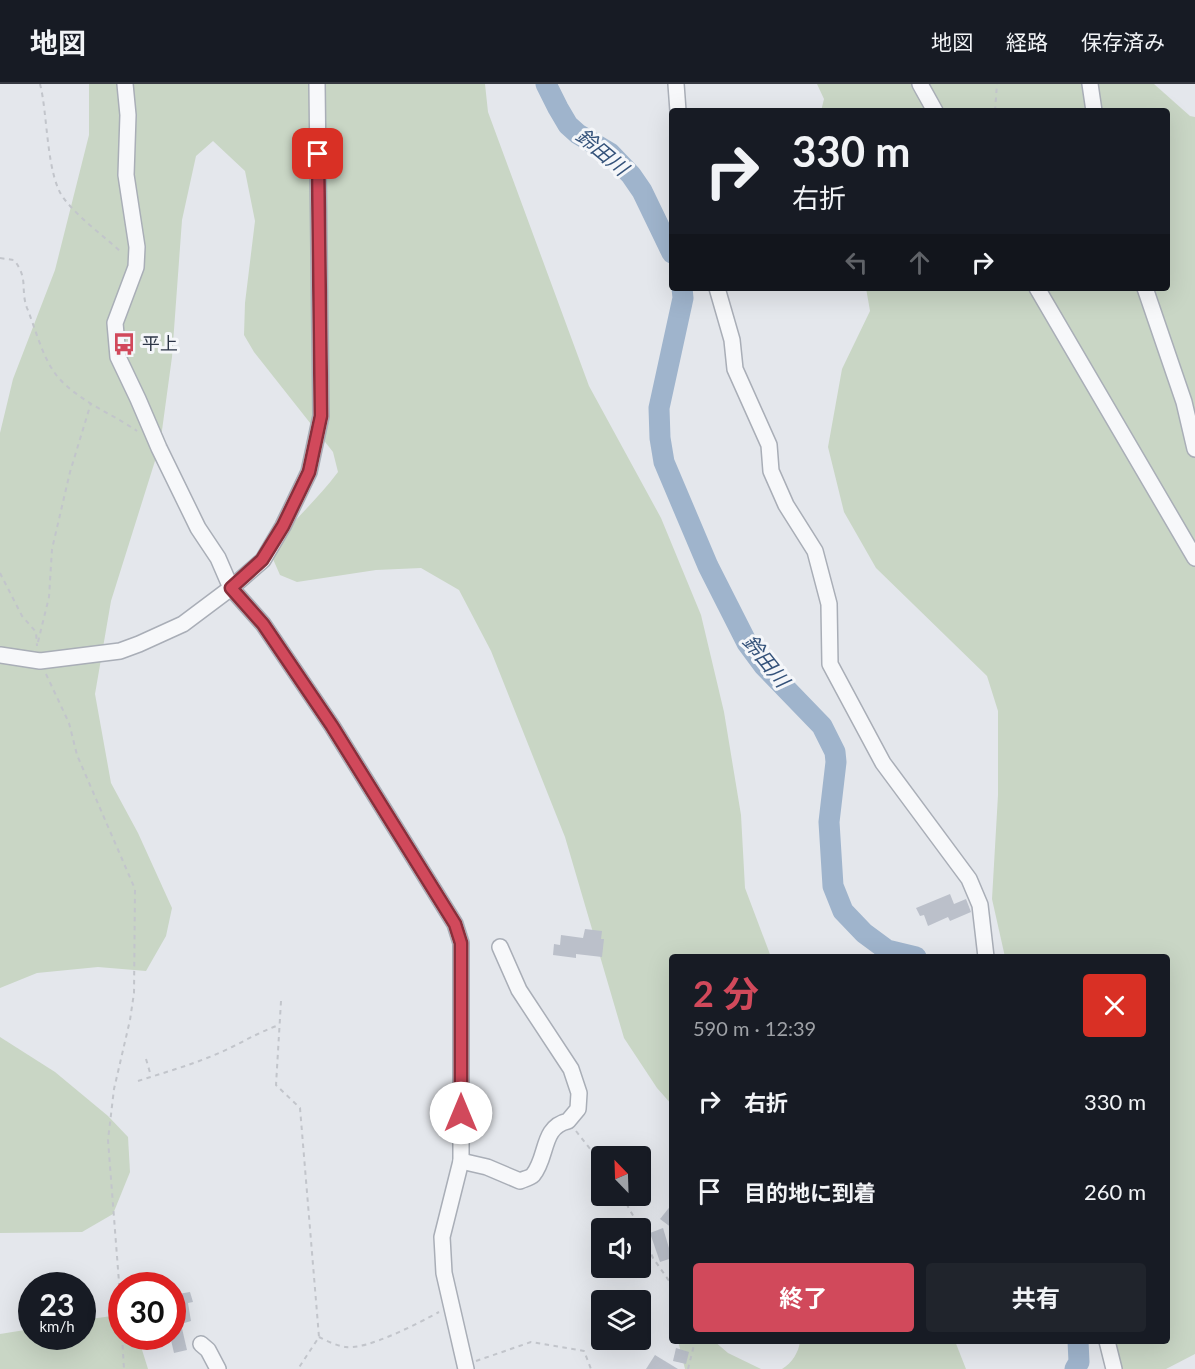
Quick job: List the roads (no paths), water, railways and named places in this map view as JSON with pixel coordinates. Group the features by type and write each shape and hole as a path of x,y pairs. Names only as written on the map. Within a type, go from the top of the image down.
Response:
{"street":[{"path":"125,84 128,115 126,175 136,247 135,267 116,323 118,357 198,528 218,558 231,588 263,624 332,726 455,924 461,943 461,1161 442,1237 444,1273 466,1368"},
{"path":"0,655 34,661 120,651 140,644 183,624 231,588 262,560 283,526 309,472 321,416 317,84"},
{"path":"676,84 678,108"},
{"path":"920,84 933,108"},
{"path":"1090,84 1094,108"},
{"path":"718,291 732,340 735,369 769,445 771,471 786,506 815,551 829,604 830,664 883,763 969,879 980,905 986,954"},
{"path":"1039,291 1194,554"},
{"path":"1146,291 1181,392 1195,449"},
{"path":"461,1161 487,1167 520,1181 532,1176 551,1131 568,1121 578,1109 579,1093 571,1069 519,990 500,947"},
{"path":"201,1344 218,1369"},
{"path":"1108,1344 1114,1369"}],"waterway":[{"name":"鈴田川","path":"546,84 568,125 578,134 610,153 631,175 642,191 669,247"},
{"name":"鈴田川","path":"682,291 683,298 659,408 664,462 708,566 747,643 764,666 822,726 835,752 836,762 829,822 833,886 843,911 864,933 887,950 904,954"},
{"name":"鈴田川","path":"1075,1369 1079,1362 1078,1344"}],"place":[{"name":"平上","path":"124,344"}]}
